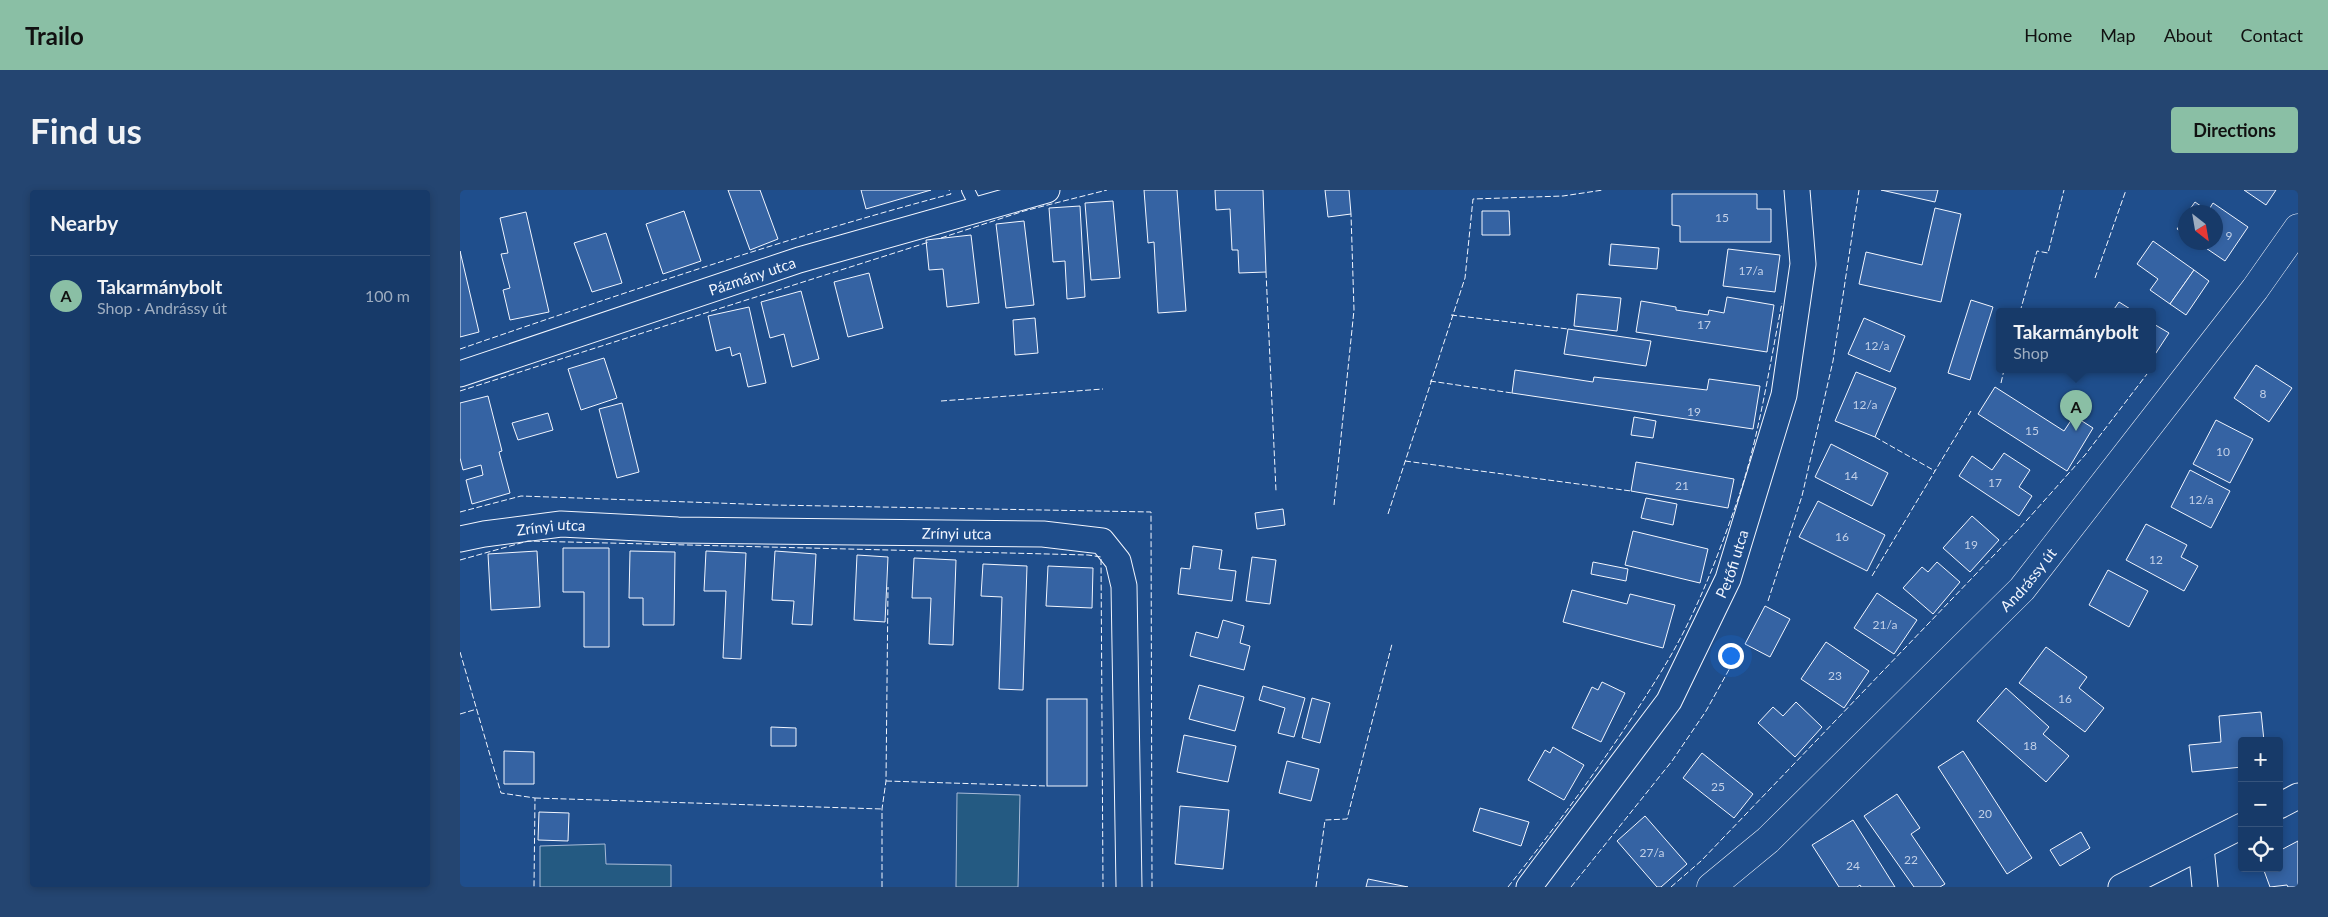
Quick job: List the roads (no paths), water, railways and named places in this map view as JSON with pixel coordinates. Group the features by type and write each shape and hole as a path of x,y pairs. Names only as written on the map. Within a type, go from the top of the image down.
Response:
{"main road":[{"name":"Andrássy út","path":"1711,887 1768,840 2022,589 2296,236"}],"street":[{"name":"Pázmány utca","path":"460,374 973,200 1047,190"},
{"name":"Petőfi utca","path":"1529,887 1669,701 1728,580 1784,396 1803,264 1797,190"},
{"name":"Zrínyi utca","path":"460,539 561,524 678,530 1043,534 1102,541 1118,561 1124,586 1129,887"},
{"path":"2283,804 2298,796"},
{"path":"2121,887 2240,827"},
{"path":"2201,848 2205,887"}],"place":[{"name":"Takarmánybolt","path":"2076,431"}]}
